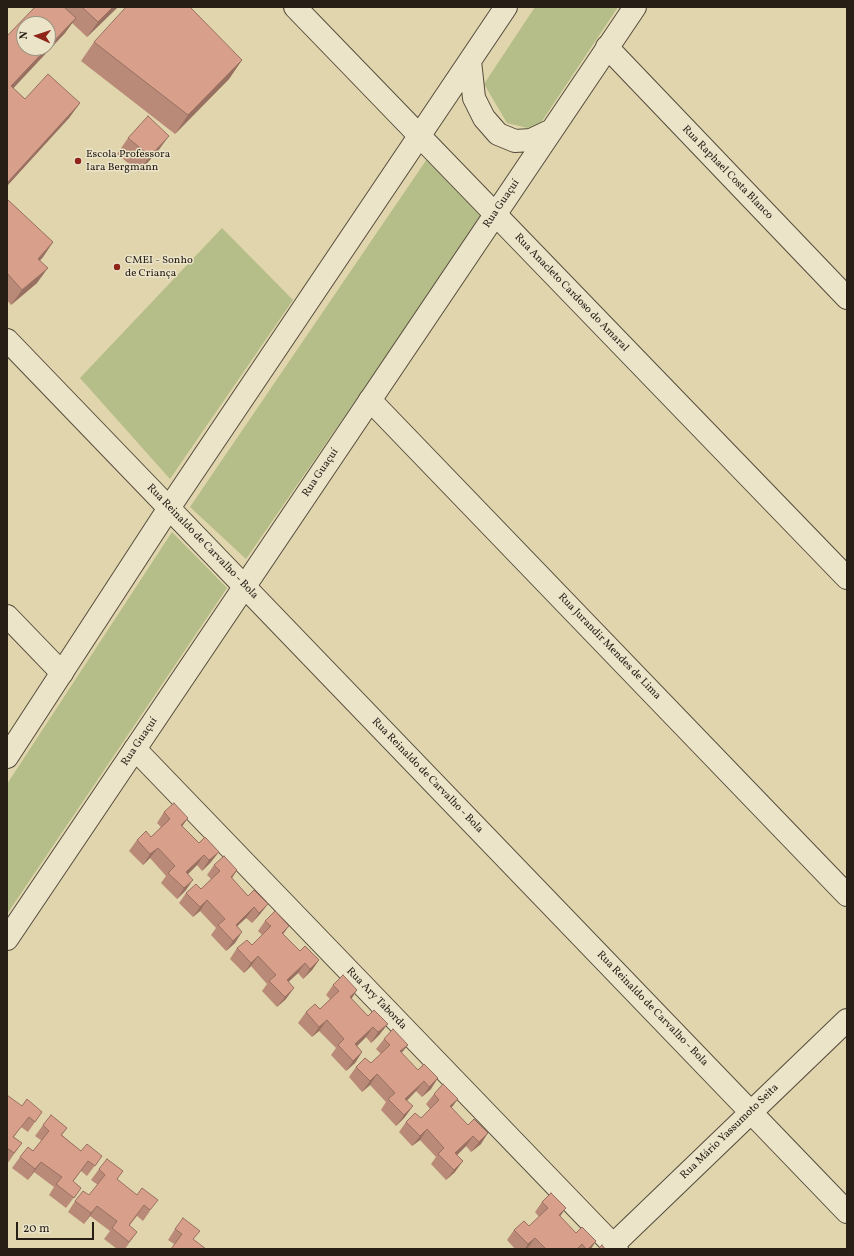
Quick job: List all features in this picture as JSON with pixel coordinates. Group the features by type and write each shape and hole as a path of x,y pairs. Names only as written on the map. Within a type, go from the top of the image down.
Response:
{"street":[{"name":"Rua Anacleto Cardoso do Amaral","path":"295,7 847,578"},
{"path":"7,757 169,508 506,7"},
{"name":"Rua Guaçuí","path":"7,939 634,7"},
{"name":"Rua Raphael Costa Blanco","path":"607,47 847,298"},
{"path":"470,61 474,98 484,118 498,134 515,141 532,140 552,130"},
{"name":"Rua Reinaldo de Carvalho - Bola","path":"7,340 847,1212"},
{"name":"Rua Jurandir Mendes de Lima","path":"370,400 847,894"},
{"path":"7,616 62,672"},
{"name":"Rua Ary Taborda","path":"135,749 615,1247"},
{"name":"Rua Mário Yassumoto Seita","path":"615,1247 751,1112 847,1020"}],"green space":[{"path":"535,7 618,7 536,130 507,123 484,84"},
{"path":"427,159 482,217 246,559 190,507"},
{"path":"222,228 293,300 170,479 80,378"},
{"path":"172,532 227,588 7,914 7,784"}],"building":[{"path":"35,7 64,7 76,18 56,39 56,16 26,16"},
{"path":"82,7 113,7 98,22"},
{"path":"126,7 190,7 242,60 188,115 94,42"},
{"path":"16,27 16,56 39,56 11,86 25,99 48,74 80,103 7,183 7,36"},
{"path":"148,116 169,136 150,156 128,138"},
{"path":"7,199 53,242 38,259 48,268 22,290 7,273"},
{"path":"174,803 188,818 181,825 199,843 205,837 219,852 209,860 204,855 186,872 193,880 184,888 168,873 175,866 158,848 150,854 137,840 146,831 151,837 170,819 164,812"},
{"path":"224,856 237,870 231,877 248,896 254,890 268,904 259,913 254,907 236,925 242,932 233,941 218,925 225,919 207,900 200,907 186,893 196,884 201,889 220,871 214,865"},
{"path":"275,911 289,926 282,933 300,951 305,946 319,960 310,969 305,963 287,980 294,988 285,997 269,981 276,975 258,956 251,963 237,948 247,940 252,945 271,926 265,921"},
{"path":"343,975 357,990 350,997 368,1016 374,1010 388,1024 378,1032 373,1027 355,1044 362,1052 353,1061 338,1045 344,1039 327,1020 319,1027 306,1012 315,1004 320,1009 339,991 333,985"},
{"path":"393,1029 408,1045 400,1051 418,1070 424,1064 438,1078 429,1087 424,1081 405,1099 413,1106 404,1115 388,1099 395,1093 377,1074 370,1081 356,1067 365,1058 371,1063 390,1045 384,1039"},
{"path":"443,1084 458,1099 450,1106 468,1125 474,1119 488,1133 479,1142 473,1136 455,1153 463,1161 454,1170 438,1154 444,1148 427,1129 420,1136 406,1122 415,1113 421,1118 439,1100 434,1094"},
{"path":"7,1095 22,1106 27,1099 42,1112 35,1122 29,1117 13,1137 22,1143 14,1153 7,1148"},
{"path":"51,1115 67,1128 61,1135 81,1151 87,1144 102,1156 95,1166 88,1161 73,1181 81,1188 74,1198 56,1184 62,1177 41,1162 35,1169 20,1157 28,1147 33,1151 49,1131 43,1125"},
{"path":"107,1159 123,1171 117,1179 137,1195 142,1188 158,1200 150,1210 144,1205 129,1225 137,1232 129,1242 112,1228 117,1221 97,1206 91,1213 75,1201 83,1191 89,1195 105,1175 99,1169"},
{"path":"551,1193 566,1208 559,1215 576,1233 582,1227 596,1241 588,1249 586,1249 582,1244 577,1249 546,1249 535,1238 528,1244 514,1230 524,1221 529,1226 548,1208 542,1202"},
{"path":"183,1218 200,1231 193,1239 206,1249 171,1249 182,1234 175,1229"},
{"path":"602,1245 605,1249 598,1249"}],"place":[{"name":"Escola Professora Iara Bergmann","path":"78,161"},
{"name":"CMEI - Sonho de Criança","path":"117,267"}]}
